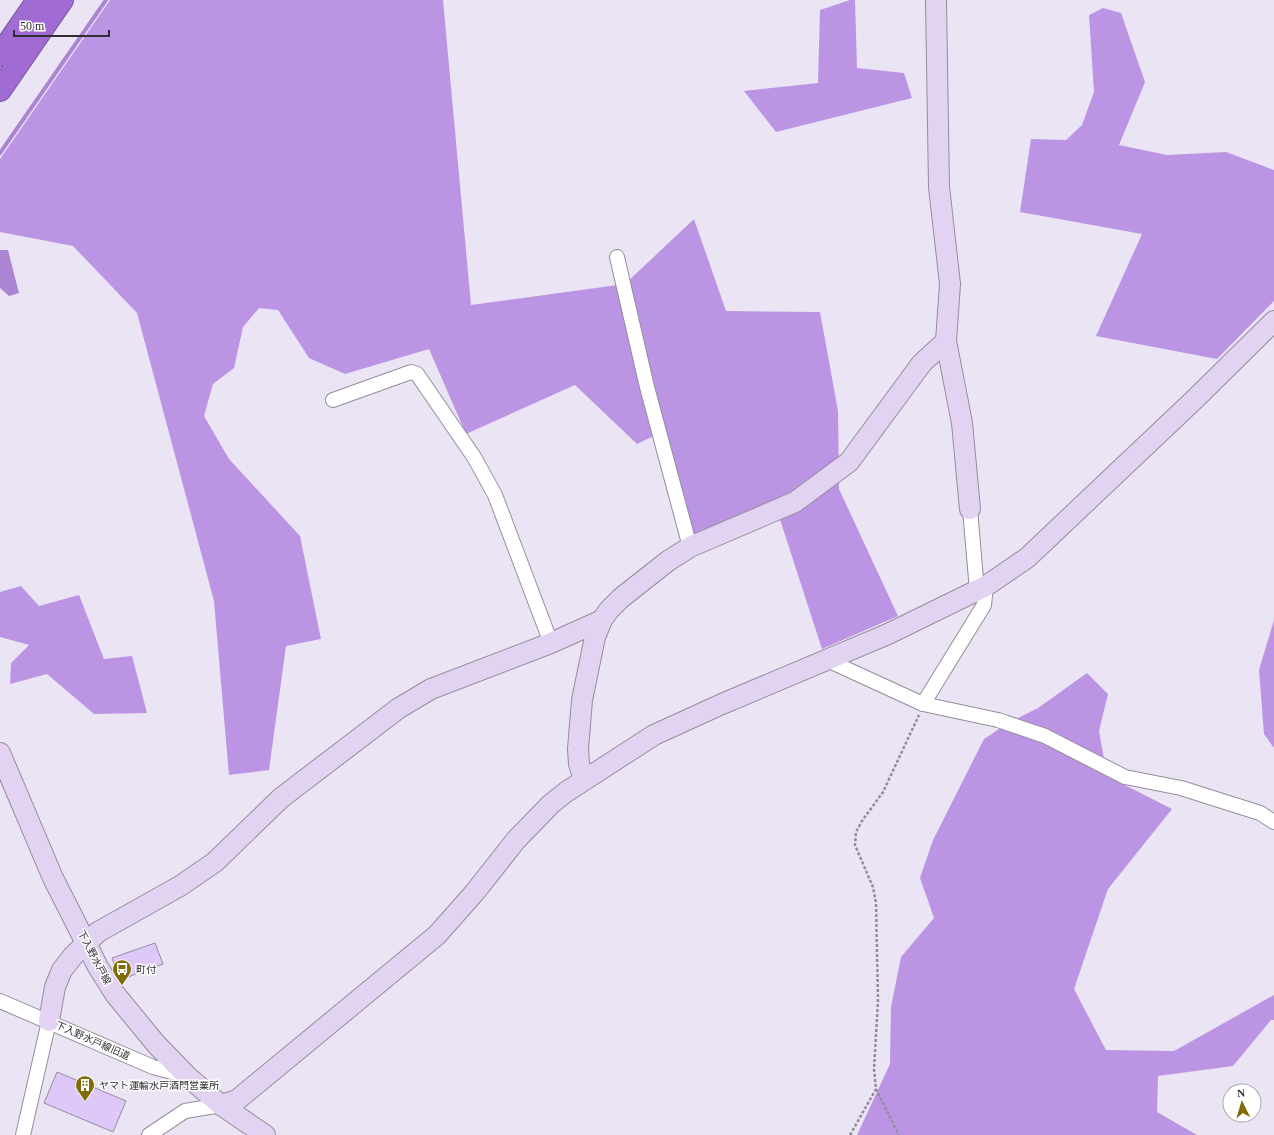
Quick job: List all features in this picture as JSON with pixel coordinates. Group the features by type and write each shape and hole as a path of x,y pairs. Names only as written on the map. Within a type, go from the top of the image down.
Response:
{"highway":[{"path":"0,55 38,0"},
{"path":"0,90 62,0"}],"street":[{"path":"923,704 984,605 970,509 962,423 946,341 950,284 939,187 936,0"},
{"path":"617,257 647,387 690,547"},
{"path":"149,1135 185,1111 221,1105 237,1100 437,935 475,892 516,840 551,804 584,779 654,734 888,634 981,589 1027,558 1190,404 1274,321"},
{"path":"584,779 579,764 578,749 582,700 592,650 602,620 621,598 668,561 690,547 795,502 850,462 922,362 946,341"},
{"path":"333,400 411,372 417,374 474,457 495,495 551,643"},
{"path":"23,1135 49,1021 55,987 62,970 98,932 180,886 215,862 281,798 418,696 551,643 602,620"},
{"path":"827,660 923,704 998,720 1045,736 1124,777 1182,788 1260,813 1274,822"},
{"name":"下入野水戸線","path":"0,753 53,878 98,967 115,994 156,1044 187,1076 221,1105 265,1135"},
{"name":"下入野水戸線旧道","path":"0,1000 153,1067 187,1076"}],"path":[{"path":"899,1135 876,1089 874,1069 878,1001 876,903 873,887 855,845 856,832 883,792 923,704"},
{"path":"850,1135 876,1089"}],"shaded area":[{"path":"110,0 443,0 471,305 625,284 694,219 726,311 820,312 838,411 839,489 898,616 822,649 774,501 694,535 666,430 637,444 575,385 466,434 429,349 345,374 309,358 278,310 259,308 243,327 234,368 213,384 204,416 229,459 300,536 321,639 286,646 269,770 229,775 214,601 137,313 73,246 0,232 0,159"},
{"path":"850,0 855,0 857,68 904,73 912,98 776,132 744,91 818,83 820,10"},
{"path":"1103,8 1121,13 1145,82 1119,145 1167,155 1226,152 1274,170 1274,301 1217,359 1096,336 1142,234 1020,212 1031,139 1066,140 1082,125 1094,92 1089,15"},
{"path":"0,250 8,250 19,293 9,296 0,288"},
{"path":"21,586 39,606 79,595 104,659 132,656 147,713 94,714 47,674 10,684 11,663 29,645 0,637 0,592"},
{"path":"1274,620 1274,748 1264,734 1259,670"},
{"path":"1087,673 1108,694 1099,731 1107,776 1172,809 1108,889 1074,989 1106,1050 1174,1051 1274,995 1274,1020 1271,1020 1233,1066 1158,1076 1157,1112 1197,1135 857,1135 890,1064 891,1007 901,957 934,918 920,878 933,840 984,739 1010,722 1038,708"}],"building":[{"path":"155,943 163,964 120,980 112,958"},
{"name":"ヤマト運輸水戸酒門営業所","path":"57,1072 126,1101 113,1132 44,1103"}],"waterway":[{"path":"0,153 106,0"}],"place":[{"name":"町付","path":"122,986"},
{"name":"ヤマト運輸水戸酒門営業所","path":"85,1102"}]}
